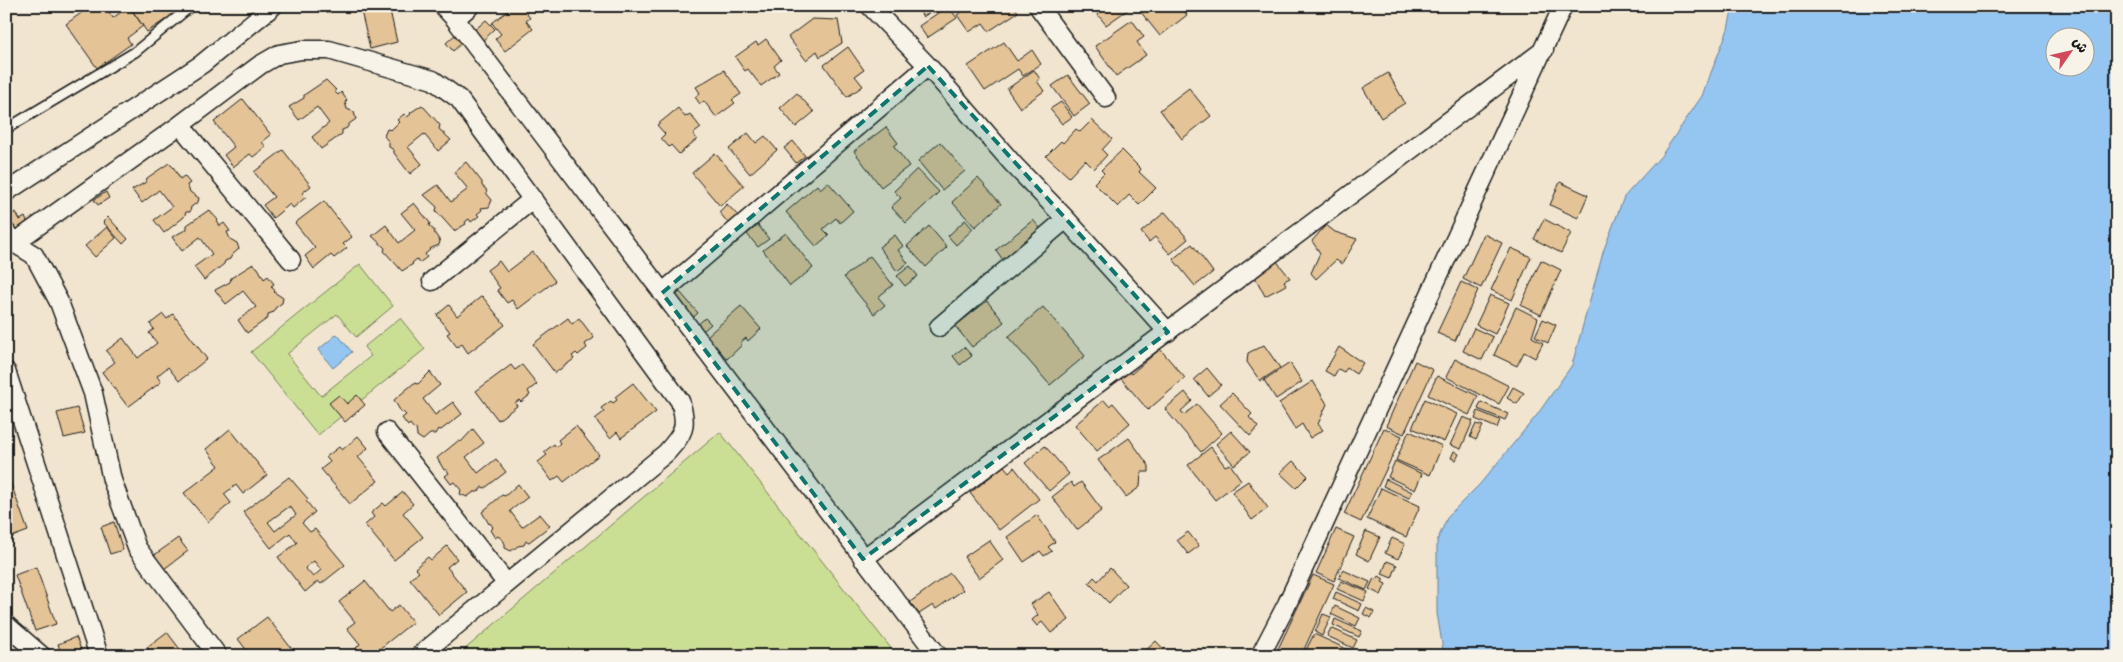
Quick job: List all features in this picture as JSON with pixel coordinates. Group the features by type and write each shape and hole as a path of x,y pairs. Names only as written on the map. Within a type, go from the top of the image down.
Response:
{"street":[{"path":"6,192 202,64 273,6"},
{"path":"470,6 449,12 938,656"},
{"path":"870,6 928,66 1013,164 1168,332"},
{"path":"1038,6 1106,98"},
{"path":"1260,656 1287,604 1563,6"},
{"path":"218,656 137,548 112,480 93,393 59,302 34,255 10,237 180,126 260,65 280,54 302,50 329,50 433,80 459,98 680,401 684,414 685,428 679,439 666,453 419,656"},
{"path":"863,559 1544,50"},
{"path":"662,293 928,66"},
{"path":"180,126 291,260"},
{"path":"432,281 533,199"},
{"path":"938,327 1066,220"},
{"path":"6,371 99,656"},
{"path":"387,432 506,584"},
{"path":"6,625 42,656"}],"lane":[{"path":"6,129 135,52 191,6"}],"highlighted area":[{"path":"928,66 1168,332 863,559 662,293"}],"green space":[{"path":"360,264 393,306 356,337 337,314 287,354 321,396 371,356 364,347 400,318 425,349 318,435 251,352"},
{"path":"720,432 897,656 457,656"}],"water":[{"path":"1733,6 2117,6 2117,656 1444,656 1437,613 1437,541 1448,516 1480,484 1537,415 1572,365 1604,249 1624,197 1661,156 1702,96 1728,29"},
{"path":"337,334 352,352 333,368 318,350"}],"building":[{"path":"91,6 105,6 113,18 129,6 143,26 127,38 131,44 97,68 66,24"},
{"path":"129,6 177,6 180,10 147,32"},
{"path":"380,6 389,6 397,42 370,49 361,11"},
{"path":"514,6 521,6 530,18 526,21 533,29 505,51 495,39 501,34 492,23"},
{"path":"916,6 939,6 923,17"},
{"path":"948,6 957,18 927,38 919,26"},
{"path":"969,6 1014,6 1018,12 989,31 983,23 969,32 957,15"},
{"path":"1091,6 1133,6 1106,25"},
{"path":"1146,6 1180,6 1187,15 1160,36 1140,11"},
{"path":"812,19 838,20 842,43 820,57 817,51 806,60 788,37"},
{"path":"486,20 495,29 479,44 470,34"},
{"path":"1132,20 1144,37 1137,42 1146,55 1116,76 1095,46"},
{"path":"459,31 466,39 453,51 446,43"},
{"path":"766,39 781,60 774,66 779,73 761,86 748,69 745,71 735,57 756,42 758,45"},
{"path":"1004,42 1017,61 1032,50 1041,64 1023,76 1018,69 985,91 968,66"},
{"path":"848,47 864,70 855,76 863,86 847,97 824,65"},
{"path":"724,70 741,94 732,100 735,103 716,117 704,101 700,104 695,97 700,93 696,87"},
{"path":"1034,70 1040,79 1037,81 1044,91 1020,108 1007,89"},
{"path":"1388,73 1405,103 1381,118 1363,88"},
{"path":"1068,75 1090,104 1074,116 1052,86"},
{"path":"326,80 336,90 334,91 338,95 341,92 347,100 345,102 347,109 354,112 356,119 347,128 342,130 342,134 321,149 312,137 329,123 317,107 299,120 289,107 304,98 304,95"},
{"path":"1189,88 1211,116 1182,139 1160,110"},
{"path":"797,93 814,112 796,127 780,108"},
{"path":"243,99 271,135 262,142 266,147 253,157 250,154 233,167 224,155 234,147 214,122"},
{"path":"1061,102 1072,117 1062,124 1050,109"},
{"path":"422,105 440,125 439,129 451,140 438,151 424,134 408,147 422,164 410,174 394,153 394,150 389,147 389,142 384,136 387,129 391,130 399,122 397,120 404,114 407,117"},
{"path":"678,108 685,117 690,114 701,128 693,134 697,139 679,154 661,138 665,134 657,125"},
{"path":"1092,120 1112,139 1102,150 1107,155 1094,169 1085,160 1069,177 1046,156 1061,141 1063,143 1076,129 1080,132"},
{"path":"886,127 898,143 894,146 909,166 881,187 854,151"},
{"path":"748,133 756,143 765,136 777,150 750,174 729,149"},
{"path":"793,141 805,156 796,163 784,148"},
{"path":"940,142 965,171 942,190 918,161"},
{"path":"283,150 311,186 302,193 306,197 293,208 290,204 273,218 263,205 274,197 254,172"},
{"path":"1122,150 1141,169 1139,172 1156,188 1139,205 1129,195 1118,207 1094,183 1104,173 1101,170"},
{"path":"715,153 744,186 720,206 692,173"},
{"path":"466,162 482,182 482,186 486,189 487,194 492,200 489,207 481,208 482,210 477,214 479,216 471,222 469,219 465,222 466,224 454,231 436,211 437,207 424,195 438,185 451,202 468,189 454,172"},
{"path":"169,163 180,179 184,176 190,183 187,185 190,192 199,198 198,202 191,207 190,212 186,212 184,217 164,233 154,220 172,207 159,190 142,203 132,190 146,182 147,178"},
{"path":"917,169 939,192 906,223 891,207 901,198 894,191"},
{"path":"978,178 1001,204 975,227 952,202"},
{"path":"828,182 853,211 840,223 836,218 823,229 829,235 816,246 786,212 817,185 820,189"},
{"path":"1560,182 1588,195 1578,218 1550,205"},
{"path":"106,192 109,198 98,205 94,200"},
{"path":"324,201 352,237 343,244 347,248 334,258 331,255 314,269 305,256 315,248 295,223"},
{"path":"414,203 430,223 429,226 434,230 440,241 439,245 429,249 425,254 427,257 419,263 417,259 402,271 384,251 385,248 372,236 386,225 399,243 415,230 401,213"},
{"path":"727,204 739,217 730,225 719,212"},
{"path":"209,210 218,220 220,226 224,223 230,231 227,232 230,239 237,243 239,249 230,259 225,261 224,264 204,280 194,267 212,254 200,237 182,251 172,237 187,229 187,225"},
{"path":"16,212 20,220 25,217 28,224 11,233 6,223 6,217"},
{"path":"1165,212 1188,239 1170,254 1155,237 1149,242 1141,232"},
{"path":"108,217 128,239 123,244 103,222"},
{"path":"1544,219 1571,233 1561,253 1534,239"},
{"path":"965,220 973,229 956,245 948,236"},
{"path":"1033,220 1041,229 1003,260 996,250"},
{"path":"758,225 769,239 758,247 747,234"},
{"path":"1326,225 1335,232 1357,239 1342,264 1336,260 1316,279 1311,273 1320,253 1312,241"},
{"path":"929,226 947,247 926,267 907,246"},
{"path":"107,227 116,238 95,257 85,246"},
{"path":"786,233 813,268 790,286 763,250"},
{"path":"1484,234 1502,243 1481,288 1463,279"},
{"path":"895,235 903,246 898,250 908,263 897,271 879,247"},
{"path":"1192,244 1213,272 1195,286 1173,259"},
{"path":"1511,248 1531,257 1512,300 1491,290"},
{"path":"533,252 555,281 518,309 512,300 507,303 497,290 500,288 487,270 499,261 507,272"},
{"path":"870,256 893,285 878,297 885,305 874,314 844,277"},
{"path":"1275,259 1290,278 1284,281 1286,285 1265,296 1255,277"},
{"path":"1541,260 1561,270 1541,315 1521,305"},
{"path":"253,264 258,268 264,279 268,276 274,284 271,286 274,292 283,298 282,303 275,308 274,312 268,314 268,318 247,333 238,320 256,307 243,291 226,304 215,290 230,282 231,278"},
{"path":"910,266 918,276 905,286 897,276"},
{"path":"1461,282 1478,290 1455,341 1437,333"},
{"path":"680,292 698,313 688,322 670,301"},
{"path":"1490,295 1509,303 1495,334 1476,325"},
{"path":"482,296 505,325 468,353 462,344 457,347 447,334 450,332 437,315 449,305 457,316"},
{"path":"987,301 1004,322 972,347 955,326"},
{"path":"741,306 761,329 748,341 746,338 740,343 742,345 727,359 707,336"},
{"path":"1043,307 1085,356 1050,385 1008,337"},
{"path":"1516,307 1538,318 1532,337 1543,343 1535,358 1524,352 1517,366 1494,355"},
{"path":"163,314 167,319 173,314 207,359 179,381 168,367 157,376 161,382 128,407 102,372 115,362 106,351 123,338 138,358 157,343 149,333 154,329 150,324"},
{"path":"568,318 572,324 579,318 594,338 585,344 587,348 578,355 576,353 572,356 574,359 555,373 533,344"},
{"path":"705,318 711,324 700,334 694,328"},
{"path":"1543,319 1556,325 1548,343 1535,336"},
{"path":"1474,328 1493,337 1482,360 1463,351"},
{"path":"1264,345 1280,368 1260,381 1247,362 1248,353"},
{"path":"964,347 972,356 960,365 953,356"},
{"path":"1339,347 1363,363 1356,374 1347,368 1344,372 1338,369 1334,376 1325,371"},
{"path":"1160,349 1185,378 1148,410 1118,375 1126,368 1131,374"},
{"path":"1455,359 1509,386 1499,404 1446,377"},
{"path":"1415,361 1433,370 1404,434 1386,426"},
{"path":"1290,363 1302,382 1276,399 1264,380"},
{"path":"511,365 515,370 522,365 537,384 528,391 530,395 521,402 519,400 515,403 517,406 498,420 476,391"},
{"path":"1207,368 1221,385 1208,396 1194,379"},
{"path":"430,372 440,385 423,399 435,415 453,402 462,414 441,430 438,429 435,434 430,434 423,440 417,436 416,428 414,429 410,424 408,426 402,418 406,415 401,412 394,400 414,383 418,384"},
{"path":"1437,376 1478,396 1469,415 1428,395"},
{"path":"1313,381 1327,404 1318,424 1323,430 1310,438 1302,424 1295,429 1279,403"},
{"path":"633,383 656,412 621,438 617,432 610,438 595,419 604,412 601,408 611,401 613,403 617,400 615,397"},
{"path":"1513,387 1524,393 1517,404 1507,398"},
{"path":"1185,392 1192,401 1181,411 1184,415 1197,404 1222,433 1201,452 1165,409"},
{"path":"1232,393 1252,414 1249,417 1258,427 1250,436 1220,404"},
{"path":"339,395 347,404 357,395 365,405 345,422 329,403"},
{"path":"1425,399 1457,414 1444,442 1412,428"},
{"path":"1104,400 1109,406 1113,403 1130,423 1097,451 1075,425"},
{"path":"1481,402 1508,414 1505,420 1478,409"},
{"path":"77,408 85,433 64,438 57,413"},
{"path":"1478,411 1500,420 1497,428 1475,419"},
{"path":"1463,417 1473,421 1461,449 1450,445"},
{"path":"1476,424 1483,426 1476,440 1470,437"},
{"path":"576,426 599,455 564,482 559,476 552,481 538,462 547,455 544,452 554,444 556,447 560,443 558,440"},
{"path":"1384,428 1402,436 1361,522 1344,514"},
{"path":"230,429 267,475 243,494 236,485 224,494 231,503 208,522 184,493 219,466 206,449"},
{"path":"473,429 484,443 466,457 478,473 496,459 506,472 485,488 482,487 478,492 474,492 467,497 460,494 461,490 454,482 451,484 445,476 449,473 446,469 444,470 437,458 458,441 461,442"},
{"path":"1231,431 1250,452 1234,465 1216,444"},
{"path":"1409,431 1442,446 1430,475 1396,460"},
{"path":"358,436 368,448 358,457 378,481 350,504 321,469 330,462 326,457 339,447 342,450"},
{"path":"1129,438 1149,466 1149,472 1141,472 1140,487 1126,497 1098,460"},
{"path":"1045,446 1069,474 1049,491 1025,463"},
{"path":"1211,447 1225,466 1230,464 1241,480 1215,500 1188,465"},
{"path":"1454,451 1459,454 1456,460 1451,458"},
{"path":"1293,461 1308,476 1296,488 1280,473"},
{"path":"1395,461 1422,474 1415,490 1388,477"},
{"path":"1004,466 1009,472 1014,467 1039,499 999,530 970,493"},
{"path":"6,470 28,531 6,539"},
{"path":"289,477 308,499 306,501 315,512 302,523 310,532 315,529 345,565 321,584 318,581 305,592 278,557 297,543 290,533 271,548 243,512","holes":["290,506 296,515 275,531 268,522","314,561 321,570 313,577 305,568"]},
{"path":"1386,479 1412,492 1409,498 1383,486"},
{"path":"1248,481 1268,508 1252,520 1232,492"},
{"path":"1071,482 1074,487 1081,482 1102,510 1077,530 1052,497"},
{"path":"518,484 528,497 510,511 522,527 540,514 550,526 529,542 526,541 524,545 518,546 511,551 505,548 503,540 498,536 495,538 490,530 493,527 482,512"},
{"path":"1381,488 1420,506 1406,537 1367,519"},
{"path":"403,492 413,504 403,513 423,537 394,560 365,525 374,517 371,513 383,503 386,506"},
{"path":"1037,515 1055,542 1048,547 1052,551 1044,556 1040,551 1024,562 1007,537"},
{"path":"114,522 123,550 110,554 101,527"},
{"path":"1336,529 1354,537 1334,581 1316,573"},
{"path":"1366,531 1380,537 1369,561 1356,554"},
{"path":"1188,532 1199,546 1188,554 1177,540"},
{"path":"178,538 188,551 164,569 153,556"},
{"path":"1392,538 1405,544 1398,559 1385,553"},
{"path":"989,540 1003,560 979,578 964,557"},
{"path":"447,546 457,559 447,567 467,592 439,615 410,579 419,572 415,568 428,557 431,560"},
{"path":"1387,561 1397,565 1392,578 1382,574"},
{"path":"36,567 56,624 35,631 15,575"},
{"path":"1110,568 1126,585 1109,603 1089,583 1094,577 1098,581"},
{"path":"1343,570 1370,582 1366,590 1339,578"},
{"path":"950,573 963,590 936,609 933,605 919,614 910,602"},
{"path":"1313,575 1334,584 1301,656 1292,656 1278,649"},
{"path":"1379,576 1384,579 1382,582 1386,584 1381,595 1369,589 1374,578 1377,580"},
{"path":"365,581 390,612 399,605 413,622 378,650 380,652 376,656 362,656 356,648 360,644 347,628 355,622 339,602"},
{"path":"1341,581 1368,592 1364,601 1337,589"},
{"path":"1049,592 1069,620 1051,633 1042,622 1037,626 1032,620 1038,615 1031,604"},
{"path":"1336,592 1362,604 1359,611 1333,599"},
{"path":"1335,606 1360,618 1356,626 1331,614"},
{"path":"1366,608 1374,612 1371,618 1363,614"},
{"path":"1323,614 1331,617 1322,636 1315,632"},
{"path":"267,617 295,653 291,656 251,656 238,639"},
{"path":"1335,619 1362,631 1359,637 1333,625"},
{"path":"1331,628 1357,640 1353,648 1327,636"},
{"path":"167,632 185,656 153,656 147,647"},
{"path":"1314,634 1362,656 1303,656"},
{"path":"76,637 82,652 72,656 62,656 58,644"},
{"path":"1156,641 1168,654 1166,656 1146,656 1143,653"}]}
